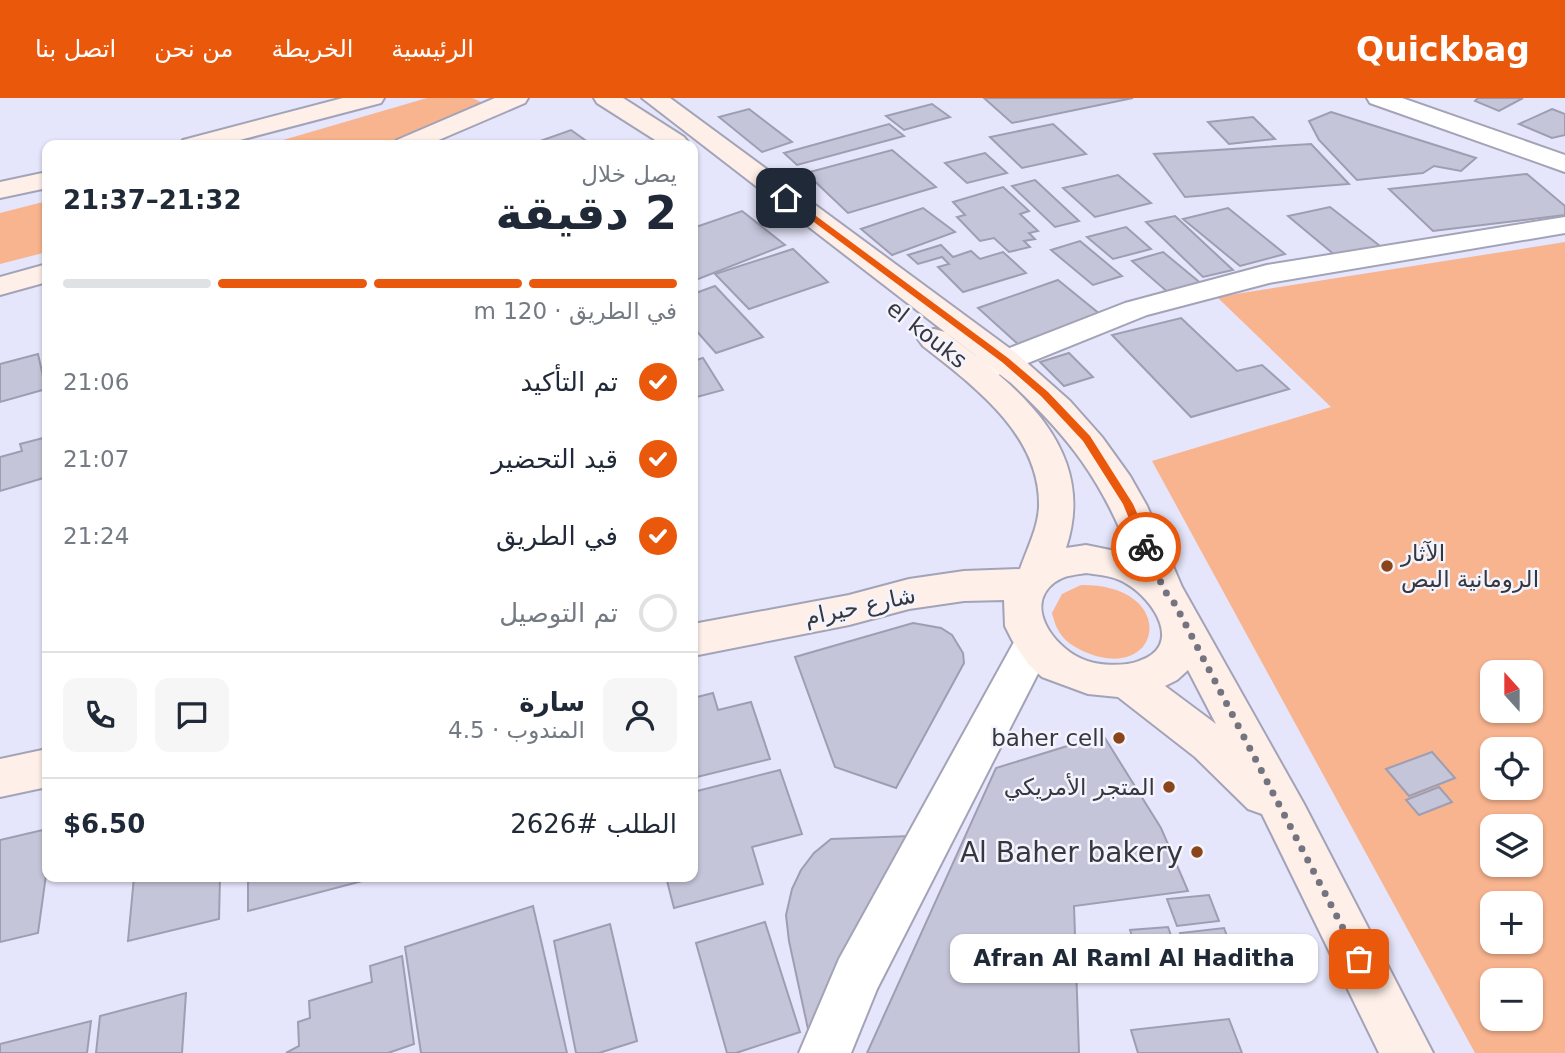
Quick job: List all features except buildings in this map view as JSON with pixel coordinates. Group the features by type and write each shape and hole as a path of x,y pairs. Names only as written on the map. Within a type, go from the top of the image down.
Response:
{"main road":[{"path":"211,140 372,98"},
{"path":"418,140 516,98"},
{"path":"607,98 672,140"},
{"name":"el kouks","path":"653,98 991,366 1033,430 1052,467 1057,507 1034,580"},
{"name":"el kouks","path":"698,159 991,366 1045,394 1086,439 1128,504 1173,605 1288,818 1407,1053"},
{"path":"0,190 42,181"},
{"path":"0,286 42,274"},
{"path":"1086,559 1105,561 1142,573 1173,605 1182,641 1172,660 1153,674 1127,681 1091,679 1058,666 1033,644 1023,623 1021,603 1034,580 1060,564 1086,559"},
{"name":"شارع حيرام","path":"698,639 849,610 909,594 1034,580"},
{"path":"1127,681 1210,744 1288,818"},
{"path":"0,778 42,769"}],"street":[{"path":"1379,98 1565,163"},
{"path":"991,366 1136,309 1267,274 1565,225"},
{"path":"825,1053 858,976 1033,644"}],"shaded area":[{"path":"427,98 472,98 488,105 396,140 283,140"},
{"path":"42,202 42,253 0,264 0,213"},
{"name":"الآثار الرومانية البص","path":"1565,242 1565,1053 1475,1053 1152,461 1331,407 1217,297"},
{"path":"1081,585 1113,589 1134,600 1146,614 1149,630 1144,645 1131,655 1111,659 1085,652 1067,641 1056,627 1052,613 1062,594"}],"way so far":[{"path":"1146,547 1164,590 1175,604 1359,959"}],"place":[{"name":"الآثار الرومانية البص","path":"1387,566"},
{"name":"baher cell","path":"1119,738"},
{"name":"المتجر الأمريكي","path":"1169,787"},
{"name":"Al Baher bakery","path":"1197,852"},
{"name":"Afran Al Raml Al Haditha","path":"1359,959"}],"route":[{"path":"786,198 1005,360 1045,394 1086,439 1128,504 1146,547"}]}
